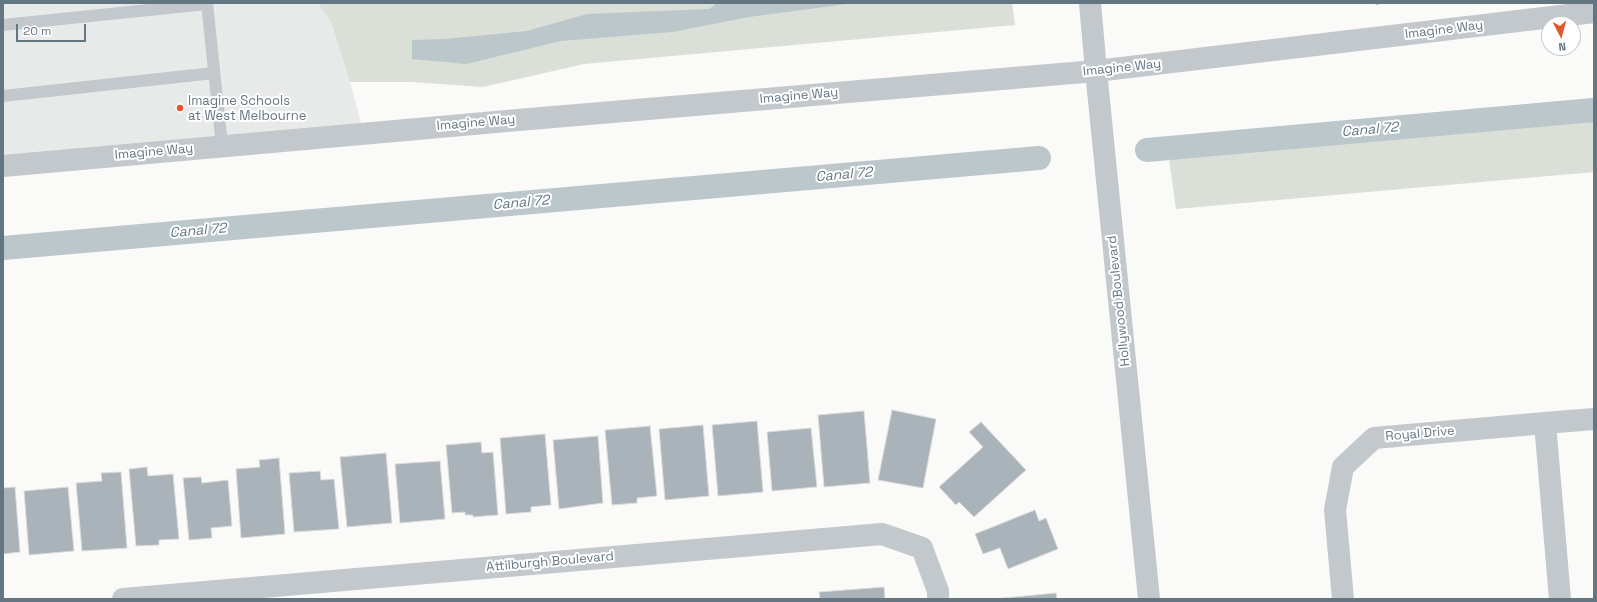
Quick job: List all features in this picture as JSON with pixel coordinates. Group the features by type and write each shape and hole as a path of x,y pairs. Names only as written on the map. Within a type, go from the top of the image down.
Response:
{"street":[{"name":"Hollywood Boulevard","path":"1090,3 1149,599"},
{"name":"Imagine Way","path":"3,166 518,120 1096,71 1594,12"},
{"name":"Royal Drive","path":"1343,599 1334,510 1343,467 1374,438 1594,419"},
{"path":"1546,424 1560,599"},
{"name":"Attilburgh Boulevard","path":"123,599 882,534 922,548 938,591 938,599"}],"lane":[{"path":"3,25 207,4 222,146"},
{"path":"3,96 214,73"}],"shaded area":[{"name":"Imagine Schools at West Melbourne","path":"3,3 318,3 331,22 350,82 364,134 3,167"},
{"path":"318,3 1012,3 1015,25 584,64 483,87 412,82 350,82 331,22"},
{"path":"717,3 855,3 749,17 672,32 561,41 466,64 412,59 412,40 445,39 527,31 587,14 709,9"},
{"path":"1594,98 1594,172 1176,209 1166,137"}],"building":[{"path":"892,410 936,419 923,488 878,480"},
{"path":"864,411 870,483 824,487 818,415"},
{"path":"757,421 763,492 718,496 712,425"},
{"path":"981,422 1026,470 974,517 959,502 956,505 939,487 983,447 969,432"},
{"path":"703,425 709,496 665,500 659,429"},
{"path":"650,426 657,496 637,498 637,503 612,505 605,430"},
{"path":"811,428 817,487 772,491 767,432"},
{"path":"545,434 551,505 531,507 531,512 506,514 500,438"},
{"path":"598,436 603,503 559,509 553,440"},
{"path":"481,442 482,453 493,452 498,515 473,517 473,515 465,515 465,512 452,513 446,445"},
{"path":"386,453 392,523 347,527 340,457"},
{"path":"279,458 285,534 241,538 236,469 260,467 259,460"},
{"path":"440,461 445,519 400,523 395,464"},
{"path":"147,467 148,476 173,474 179,539 159,540 159,545 136,546 129,469"},
{"path":"320,471 321,480 334,479 339,529 294,532 289,473"},
{"path":"121,472 127,548 82,551 76,483 102,481 101,473"},
{"path":"201,477 202,483 228,480 232,526 211,528 212,538 189,540 183,478"},
{"path":"15,487 20,552 3,554 3,488"},
{"path":"68,487 74,551 29,555 24,491"},
{"path":"1035,510 1039,521 1046,518 1058,549 1008,569 1000,548 983,554 975,534"},
{"path":"884,587 885,599 820,599 819,592"},
{"path":"1056,593 1057,599 993,599"}],"waterway":[{"name":"Canal 72","path":"1147,150 1594,110"},
{"name":"Canal 72","path":"3,248 1039,158"}],"place":[{"name":"Imagine Schools at West Melbourne","path":"180,108"}]}
